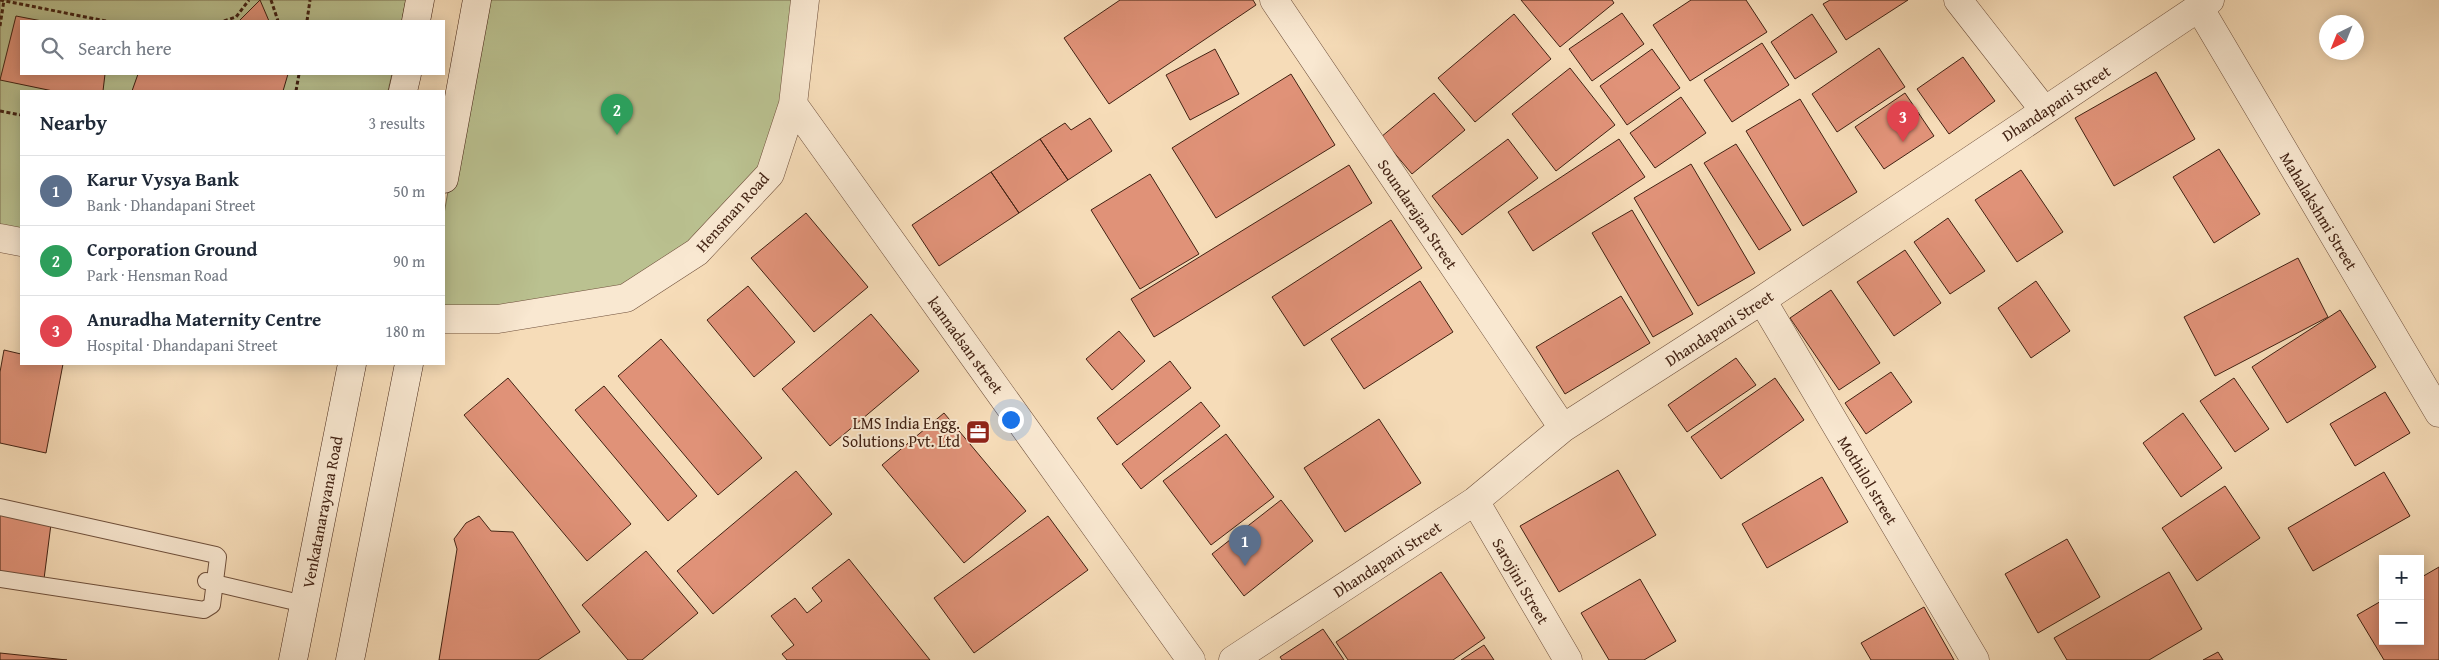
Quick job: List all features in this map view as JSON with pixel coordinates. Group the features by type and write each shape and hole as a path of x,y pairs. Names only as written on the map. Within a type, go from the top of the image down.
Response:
{"street":[{"path":"416,20 420,0"},
{"path":"445,174 477,0"},
{"name":"Hensman Road","path":"445,320 498,319 626,298 697,252 770,174 793,104 805,0"},
{"name":"Soundarajan Street","path":"1274,0 1563,428"},
{"path":"1958,0 2044,110"},
{"name":"Dhandapani Street","path":"1233,660 1475,501 1563,428 1762,300 2205,4"},
{"name":"Mahalakshmi Street","path":"2205,4 2439,413"},
{"path":"403,90 407,75"},
{"name":"kannadsan street","path":"793,104 1191,660"},
{"path":"0,238 20,242"},
{"name":"Mothilol street","path":"1762,300 1974,660"},
{"name":"Venkatanarayana Road","path":"293,660 352,365"},
{"path":"350,660 409,365"},
{"name":"Sarojini Street","path":"1475,501 1568,660"}],"lane":[{"path":"0,506 216,555 216,583 212,605 204,610 0,579"},
{"path":"216,583 304,604"}],"path":[{"path":"0,26 3,0 101,20"},
{"path":"227,20 236,17 249,0"},
{"path":"272,0 278,20"},
{"path":"307,20 310,0"},
{"path":"296,90 299,75"},
{"path":"0,111 20,115"}],"green space":[{"path":"0,0 406,0 402,20 20,20 20,75 392,75 388,90 20,90 20,233 0,229"},
{"path":"482,0 799,0 787,101 765,169 695,244 627,287 504,307 445,308 445,208"}],"building":[{"path":"260,0 269,20 240,20"},
{"path":"1120,0 1253,0 1256,5 1109,104 1064,38"},
{"path":"1521,0 1612,0 1614,3 1560,47"},
{"path":"1691,0 1746,0 1767,32 1690,81 1653,25"},
{"path":"1830,0 1908,0 1846,40 1823,4"},
{"path":"1622,13 1644,44 1592,81 1569,49"},
{"path":"1514,14 1551,59 1475,122 1438,78"},
{"path":"1812,14 1837,52 1795,79 1771,42"},
{"path":"16,16 37,20 20,20 20,75 105,75 103,90 48,90 0,80"},
{"path":"1762,43 1789,85 1732,122 1704,80"},
{"path":"1879,48 1905,87 1837,132 1812,94"},
{"path":"1215,49 1239,94 1190,120 1166,75"},
{"path":"1652,49 1680,88 1627,125 1600,86"},
{"path":"1963,57 1995,101 1949,134 1917,89"},
{"path":"1570,68 1615,125 1556,171 1512,114"},
{"path":"2156,72 2195,139 2114,186 2075,118"},
{"path":"1291,74 1335,145 1216,218 1172,148"},
{"path":"138,75 288,75 283,90 132,90"},
{"path":"1434,93 1465,130 1412,174 1381,137"},
{"path":"1905,93 1934,136 1884,169 1855,127"},
{"path":"1681,97 1706,133 1655,168 1630,133"},
{"path":"1800,99 1857,192 1803,226 1746,131"},
{"path":"1090,118 1112,151 1068,180 1040,139 1065,123 1071,130"},
{"path":"1040,139 1068,180 1019,213 991,172"},
{"path":"1508,139 1538,178 1462,235 1432,196"},
{"path":"1619,139 1645,177 1533,251 1508,212"},
{"path":"1736,144 1791,230 1759,250 1704,163"},
{"path":"2219,149 2260,214 2214,243 2173,177"},
{"path":"1691,164 1755,273 1698,306 1634,198"},
{"path":"1349,165 1372,203 1154,337 1131,299"},
{"path":"2021,170 2063,232 2017,262 1975,200"},
{"path":"991,172 1019,213 939,266 912,225"},
{"path":"1150,174 1199,254 1140,289 1091,210"},
{"path":"1632,210 1693,314 1653,337 1592,233"},
{"path":"806,213 868,287 814,332 751,258"},
{"path":"1948,218 1985,271 1950,294 1914,242"},
{"path":"1391,220 1422,268 1304,346 1272,297"},
{"path":"1905,250 1941,303 1894,336 1857,282"},
{"path":"2298,258 2328,317 2215,376 2184,317"},
{"path":"1420,281 1453,332 1364,389 1331,339"},
{"path":"2036,281 2070,331 2031,358 1998,308"},
{"path":"748,286 795,342 754,377 707,320"},
{"path":"1831,290 1880,363 1839,390 1790,318"},
{"path":"1621,296 1650,343 1565,394 1536,347"},
{"path":"2340,310 2376,367 2287,423 2252,367"},
{"path":"871,314 919,371 830,446 782,389"},
{"path":"1119,331 1145,361 1112,390 1086,359"},
{"path":"661,339 762,458 718,495 618,376"},
{"path":"4,350 20,354 20,365 63,365 46,453 0,443 0,372"},
{"path":"1736,358 1756,385 1687,432 1668,405"},
{"path":"1170,361 1191,388 1117,445 1097,418"},
{"path":"1891,372 1912,402 1866,434 1845,403"},
{"path":"508,378 631,524 587,561 464,415"},
{"path":"1775,378 1804,420 1721,479 1691,437"},
{"path":"2234,378 2269,429 2235,452 2200,401"},
{"path":"604,386 697,496 668,521 575,410"},
{"path":"2385,392 2410,433 2355,466 2330,424"},
{"path":"1201,402 1220,426 1141,489 1122,464"},
{"path":"944,413 1026,511 964,563 882,465"},
{"path":"2183,413 2222,468 2181,497 2143,443"},
{"path":"1379,419 1421,483 1345,532 1304,468"},
{"path":"1226,434 1274,497 1211,545 1163,481"},
{"path":"1618,470 1656,535 1559,592 1520,526"},
{"path":"796,471 832,514 713,614 677,571"},
{"path":"2384,472 2410,516 2313,571 2288,528"},
{"path":"1822,477 1848,522 1767,568 1742,524"},
{"path":"2225,486 2260,538 2197,581 2162,528"},
{"path":"1281,500 1313,541 1244,596 1212,554"},
{"path":"0,512 51,524 44,579 0,572"},
{"path":"479,516 491,531 513,532 580,632 538,660 439,660 457,549 454,539 466,523"},
{"path":"1048,516 1088,570 974,653 934,598"},
{"path":"2067,539 2100,597 2038,633 2005,574"},
{"path":"646,551 698,613 642,660 628,660 582,605"},
{"path":"849,559 930,660 787,660 782,654 794,645 771,616 795,598 807,613 822,601 812,588"},
{"path":"2439,567 2439,660 2384,660 2357,615 2379,602 2379,645 2424,645 2424,576"},
{"path":"1441,572 1485,638 1453,660 1348,660 1336,642"},
{"path":"2169,572 2202,629 2149,660 2067,660 2054,638"},
{"path":"1640,579 1676,641 1644,660 1609,660 1581,613"},
{"path":"1924,607 1954,660 1871,660 1861,643"},
{"path":"1323,629 1344,660 1282,660 1280,657"},
{"path":"1484,645 1494,660 1461,660"},
{"path":"2218,652 2223,660 2203,660"},
{"path":"0,653 67,660 0,660"}],"place":[{"name":"Corporation Ground","path":"617,135"},
{"name":"Anuradha Maternity Centre","path":"1903,142"},
{"name":"LMS India Engg. Solutions Pvt. Ltd","path":"978,432"},
{"name":"Karur Vysya Bank","path":"1245,566"}]}
